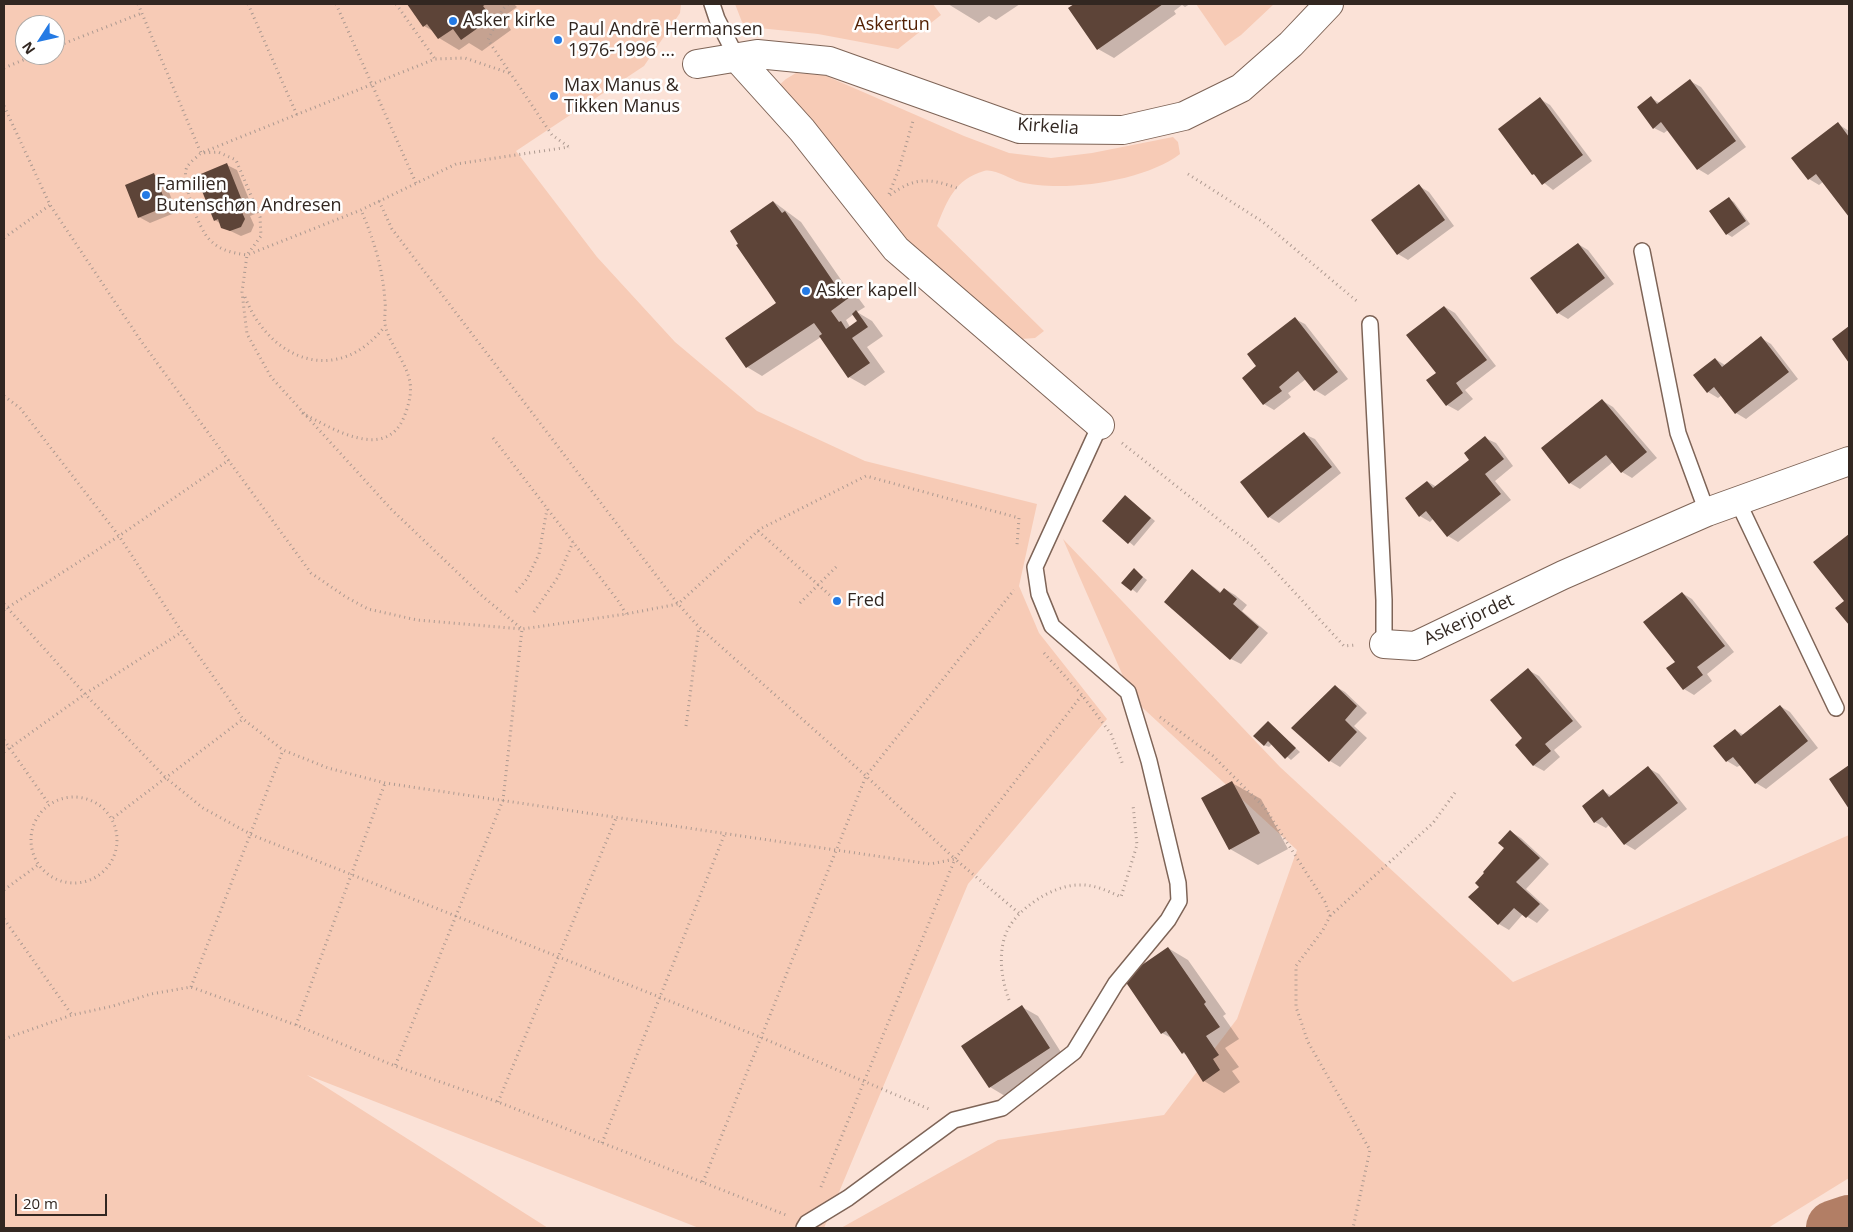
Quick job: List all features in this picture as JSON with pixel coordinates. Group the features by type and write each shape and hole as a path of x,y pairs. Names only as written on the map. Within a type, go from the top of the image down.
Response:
{"street":[{"name":"Kirkelia","path":"697,64 757,54 829,61 1020,129 1123,130 1184,116 1241,88 1291,44 1329,4"},
{"path":"736,58 802,130 896,249 1100,425"},
{"name":"Askerjordet","path":"1384,644 1415,646 1563,575 1707,512 1849,461"}],"lane":[{"path":"712,4 717,19 736,58"},
{"path":"1642,251 1678,433 1707,512"},
{"path":"1370,324 1384,600 1384,644"},
{"path":"806,1225 848,1198 954,1120 1002,1108 1074,1052 1116,983 1168,920 1179,902 1178,882 1149,761 1128,692 1052,626 1039,594 1035,567 1100,425"},
{"path":"1738,502 1836,708"}],"path":[{"path":"138,4 201,153"},
{"path":"248,4 297,115"},
{"path":"336,4 416,183"},
{"path":"396,4 436,59"},
{"path":"508,4 502,10 488,40 552,135 569,147 456,164 361,210 247,255 227,252 208,238 191,204 185,176 187,167 201,153 436,59 465,58 509,73"},
{"path":"65,43 142,13"},
{"path":"920,93 899,169 889,193 884,199 912,182 934,180 957,188"},
{"path":"4,106 50,205 141,341 311,573 346,598 368,610 417,620 522,629 626,614 678,604 758,531 810,502 866,476 1019,518 1016,554"},
{"path":"201,153 218,152 236,160 260,217 262,236 247,255 242,292 247,334 271,377 300,412 391,509 481,595 522,629"},
{"path":"1188,174 1271,229 1361,305 1370,324"},
{"path":"379,202 392,229 678,604 700,627 955,859 1020,914"},
{"path":"4,238 50,205"},
{"path":"300,412 352,438 379,438 393,432 401,424 407,410 410,383 404,364 385,326 385,301 376,246 361,210"},
{"path":"242,292 261,329 288,350 309,360 346,357 364,347 385,326"},
{"path":"4,396 20,408 119,536 182,632 244,719 283,750 328,768 385,783 930,864 955,859"},
{"path":"1100,425 1252,546 1344,646 1384,644"},
{"path":"493,438 619,602 626,614"},
{"path":"5,609 119,536 229,460"},
{"path":"516,592 527,579 539,554 547,509"},
{"path":"758,531 833,598"},
{"path":"534,612 558,577 572,542"},
{"path":"800,604 837,566"},
{"path":"1014,581 1017,600"},
{"path":"703,1182 866,776 1014,590"},
{"path":"4,604 5,609 166,778 203,808 252,834 760,1037 954,1120"},
{"path":"686,726 700,627"},
{"path":"395,1066 503,800 522,629"},
{"path":"4,752 85,694 182,632"},
{"path":"1043,652 1082,695 1111,734 1124,768"},
{"path":"1128,692 1213,756 1265,808 1325,902 1330,916"},
{"path":"4,1039 72,1015 114,1006 151,994 191,988 296,1025 395,1066 498,1102 703,1182 806,1225 955,859 1082,695"},
{"path":"113,818 244,719"},
{"path":"4,740 49,804"},
{"path":"191,988 283,750"},
{"path":"296,1025 354,874 385,783"},
{"path":"1353,1228 1370,1150 1308,1042 1296,1007 1296,966 1323,930 1330,916 1433,823 1457,790"},
{"path":"70,796 94,801 113,818 118,844 111,866 97,878 80,884 57,881 38,865 31,844 32,836 35,821 49,804 70,796"},
{"path":"1009,1000 1002,983 1005,936 1020,914 1035,900 1054,890 1076,885 1099,887 1121,897 1137,846 1133,802"},
{"path":"498,1102 616,818"},
{"path":"602,1143 725,833"},
{"path":"4,890 38,865"},
{"path":"4,919 72,1015"}],"green space":[{"path":"4,4 681,4 680,13 644,66 516,151 597,257 675,342 757,411 865,461 1037,504 1019,586 1039,633 1107,719 968,884 824,1228 699,1228 307,1075 548,1228 4,1228"},
{"name":"Askertun","path":"735,4 933,4 941,15 898,49 818,34 749,27 742,22"},
{"path":"1196,4 1274,4 1241,35 1225,46"},
{"path":"796,73 824,75 964,136 1009,153 1051,158 1092,153 1173,137 1178,142 1180,154 1146,171 1125,178 1103,182 1080,185 1038,185 1020,182 988,170 966,179 959,185 944,208 937,226 1044,331 1035,338 1021,339 979,311 906,238 777,87"},
{"path":"1063,539 1280,767 1513,982 1849,835 1849,1178 1768,1228 841,1228 998,1140 1164,1115 1237,1019 1297,850 1133,699"}],"building":[{"name":"Asker kirke","path":"407,4 486,4 483,6 492,18 461,40 453,29 438,39 427,24 423,27"},
{"path":"1074,4 1163,4 1097,50 1068,8"},
{"path":"1690,79 1736,141 1697,170 1661,122 1653,129 1637,107 1651,96 1657,104"},
{"path":"1540,97 1583,155 1542,185 1534,174 1532,175 1498,129"},
{"path":"1838,122 1849,137 1849,217 1816,174 1808,180 1791,158"},
{"path":"227,163 245,208 241,210 245,219 241,227 230,231 221,228 218,219 214,221 196,176"},
{"name":"Familien Butenschøn Andresen","path":"154,173 167,206 138,218 125,185"},
{"path":"1419,184 1445,220 1397,255 1371,220"},
{"path":"1729,197 1746,221 1726,235 1709,211"},
{"name":"Asker kapell","path":"773,201 782,213 785,211 835,284 839,282 850,297 831,311 839,322 841,321 846,329 857,321 852,314 856,310 868,327 852,338 870,363 848,378 819,336 822,334 814,323 746,368 725,338 776,303 736,245 738,244 730,231"},
{"path":"1578,243 1605,278 1557,314 1530,278"},
{"path":"1444,306 1487,360 1456,383 1463,393 1446,406 1426,380 1436,373 1406,335"},
{"path":"1295,317 1338,372 1314,391 1298,371 1279,387 1282,391 1263,405 1242,378 1256,366 1247,354"},
{"path":"1849,326 1849,363 1832,339"},
{"path":"1761,336 1789,372 1735,414 1714,387 1707,393 1693,375 1715,358 1722,367"},
{"path":"1602,399 1647,452 1621,473 1606,455 1569,484 1541,448"},
{"path":"1304,432 1332,467 1268,518 1240,482"},
{"path":"1485,436 1504,459 1485,474 1501,494 1447,537 1426,511 1419,517 1405,498 1427,481 1433,488 1469,460 1464,453"},
{"path":"1125,495 1151,518 1128,544 1102,521"},
{"path":"1849,534 1849,625 1835,608 1844,601 1813,562"},
{"path":"1134,568 1143,577 1131,591 1121,583"},
{"path":"1192,569 1220,593 1224,588 1237,599 1233,604 1259,627 1230,660 1164,602"},
{"path":"1682,592 1725,646 1697,667 1703,675 1683,690 1666,668 1675,662 1643,622"},
{"path":"1528,668 1573,721 1545,744 1551,751 1533,766 1515,745 1522,738 1490,700"},
{"path":"1335,685 1357,706 1345,720 1357,732 1329,762 1291,728"},
{"path":"1780,705 1808,741 1755,784 1733,757 1726,762 1713,746 1735,729 1741,736"},
{"path":"1268,721 1296,748 1285,759 1268,741 1264,746 1253,736"},
{"path":"1849,765 1849,809 1829,779"},
{"path":"1648,766 1678,803 1624,845 1602,817 1594,823 1582,806 1603,789 1609,797"},
{"path":"1232,781 1260,833 1229,850 1201,798"},
{"path":"1510,830 1540,858 1516,882 1540,904 1526,918 1514,908 1498,925 1468,897 1479,887 1475,883 1504,848 1498,843"},
{"path":"1168,947 1206,1002 1204,1004 1220,1027 1206,1036 1219,1055 1213,1059 1220,1070 1203,1082 1184,1052 1182,1054 1166,1031 1161,1034 1123,978"},
{"path":"1022,1005 1050,1048 989,1088 961,1046"}],"waterway":[{"path":"1834,1228 1849,1223"}],"place":[{"name":"Asker kirke","path":"453,21"},
{"name":"Paul Andrē Hermansen 1976-1996 ...","path":"558,40"},
{"name":"Max Manus & Tikken Manus","path":"554,96"},
{"name":"Familien Butenschøn Andresen","path":"146,195"},
{"name":"Asker kapell","path":"806,291"},
{"name":"Fred","path":"837,601"}]}
